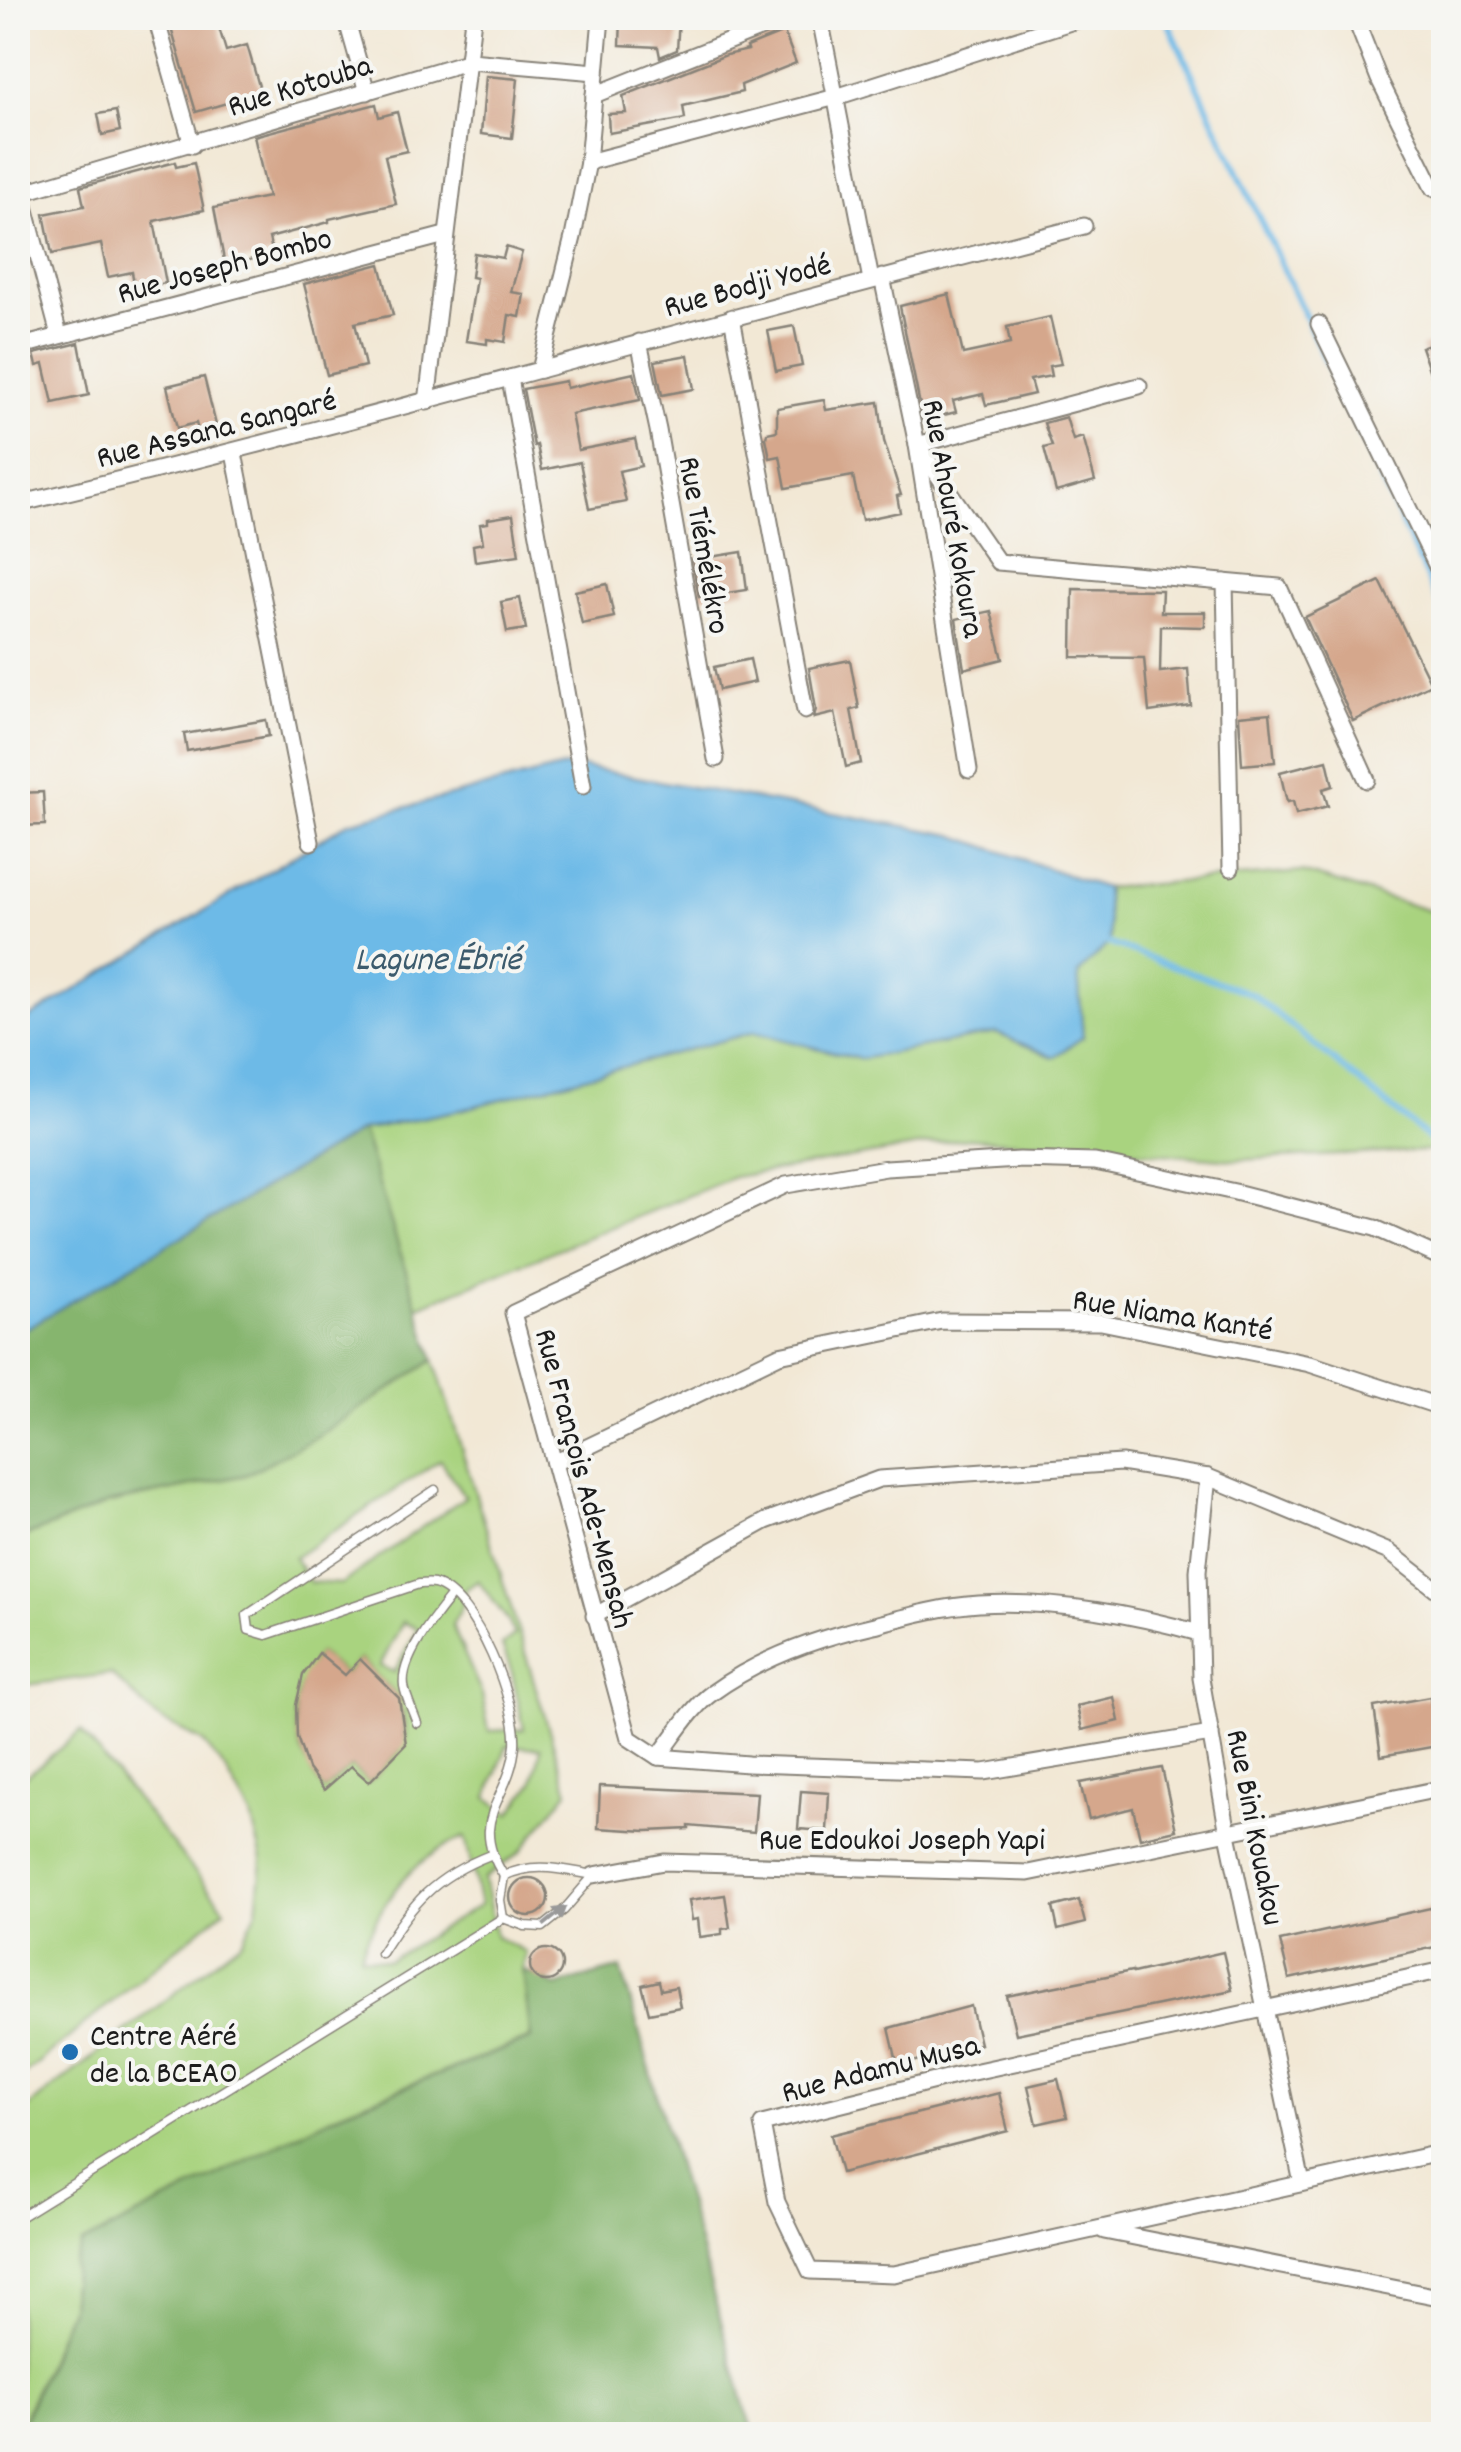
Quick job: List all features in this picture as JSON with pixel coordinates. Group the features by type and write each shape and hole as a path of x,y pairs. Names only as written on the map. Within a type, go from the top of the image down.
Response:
{"street":[{"path":"156,18 192,145"},
{"path":"346,18 367,92"},
{"path":"427,402 474,18"},
{"path":"540,370 574,238 588,162 602,18"},
{"path":"594,95 787,18"},
{"name":"Rue Ahouré Kokoura","path":"820,18 876,278 917,444 969,770"},
{"path":"588,162 836,97 1083,18"},
{"path":"1355,18 1379,79 1434,188"},
{"name":"Rue Kotouba","path":"19,187 192,145 470,60 596,72"},
{"path":"19,187 59,335"},
{"name":"Rue Bodji Yodé","path":"427,402 732,316 1084,226"},
{"name":"Rue Joseph Bombo","path":"18,347 445,235"},
{"path":"732,316 804,710"},
{"path":"1319,324 1444,582"},
{"name":"Rue Tiémélékro","path":"640,342 716,759"},
{"path":"510,378 583,786"},
{"path":"1139,386 917,444 998,562 1279,588 1367,780"},
{"name":"Rue Assana Sangaré","path":"18,504 427,402"},
{"path":"234,453 311,842"},
{"path":"1225,582 1231,868"},
{"name":"Rue François Ade-Mensah","path":"658,1757 629,1738 513,1313 786,1185 886,1168 1019,1160 1095,1162 1375,1228 1444,1259"},
{"name":"Rue Niama Kanté","path":"554,1463 779,1355 942,1320 1101,1322 1310,1364 1444,1408"},
{"path":"594,1616 766,1521 879,1480 1121,1463 1208,1477 1389,1552 1444,1595"},
{"name":"Rue Bini Kouakou","path":"1208,1477 1198,1570 1201,1678 1228,1834 1302,2183"},
{"path":"658,1757 709,1695 770,1658 841,1632 976,1604 1022,1603 1142,1616 1199,1633"},
{"path":"658,1757 984,1772 1210,1734"},
{"name":"Rue Edoukoi Joseph Yapi","path":"594,1875 664,1862 1028,1873 1444,1788"},
{"name":"Rue Adamu Musa","path":"1444,1970 976,2071 762,2124 777,2202 810,2271 894,2274 1444,2152"},
{"path":"1097,2229 1444,2298"}],"lane":[{"path":"435,1490 247,1615 249,1630 266,1635 419,1584 436,1584 451,1596 478,1629 494,1659 513,1719 515,1746 490,1818 490,1854 504,1876 500,1900 503,1918"},
{"path":"417,1723 403,1682 408,1662 451,1596"},
{"path":"381,1953 426,1890 490,1854"},
{"path":"504,1876 526,1866 594,1875"},
{"path":"503,1918 543,1927 564,1910 594,1875"},
{"path":"18,2218 503,1918"}],"green space":[{"path":"1302,872 1443,915 1443,1150 1235,1160 968,1138 734,1177 417,1307 362,1130 464,1109 755,1032 860,1059 996,1033 1054,1057 1083,1037 1078,973 1110,942 1105,888"},
{"path":"362,1130 434,1360 313,1439 245,1475 109,1503 18,1539 18,1333"},
{"path":"434,1360 568,1791 520,1852 484,1879 496,1937 526,1952 523,1970 531,2038 343,2111 82,2244 74,2263 70,2309 18,2430 18,2115 242,1941 257,1911 262,1860 251,1816 226,1771 203,1742 156,1717 111,1674 18,1686 18,1539 109,1503 245,1475 313,1439","holes":["440,1460 465,1497 341,1584 310,1582 294,1558","478,1581 507,1619 515,1635 502,1645 524,1729 489,1731 482,1694 452,1625 466,1589","403,1622 418,1629 394,1672 380,1666","319,1653 345,1675 360,1659 401,1700 390,1712 403,1712 406,1738 392,1741 400,1750 369,1782 351,1766 324,1790 312,1773 298,1739 296,1722 308,1670","507,1746 541,1748 533,1783 510,1814 487,1797","465,1837 480,1905 388,1961 360,1956 388,1900 428,1857"]},
{"path":"81,1731 225,1909 18,2079 18,1783"},
{"path":"621,1968 753,2434 18,2434 70,2309 74,2263 82,2244 344,2111 531,2039 523,1970 556,1986"}],"water":[{"name":"Lagune Ébrié","path":"571,765 953,835 1105,888 1110,942 1078,974 1083,1037 1054,1057 996,1033 860,1059 754,1032 464,1109 362,1130 18,1333 18,1025 349,822"}],"building":[{"path":"168,18 216,18 226,51 247,45 261,93 196,112"},
{"path":"621,18 679,18 677,50 660,57 658,47 620,45"},
{"path":"784,32 796,63 741,85 742,92 683,106 685,119 609,133 608,114 626,113 623,96 748,50 747,47"},
{"path":"486,76 518,79 512,138 481,134"},
{"path":"376,104 379,117 397,112 407,151 385,156 396,204 269,238 273,255 225,265 214,208 268,197 254,136"},
{"path":"116,111 120,131 102,135 98,114"},
{"path":"175,162 176,167 194,163 204,210 154,221 166,283 135,289 132,272 108,277 101,244 52,254 44,214 84,206 80,187"},
{"path":"506,247 522,252 511,292 524,294 520,317 509,315 505,342 466,341 476,278 471,277 474,253 503,258"},
{"path":"380,264 393,315 355,323 365,366 327,375 304,284"},
{"path":"949,294 963,354 1010,344 1007,327 1050,317 1061,364 1049,366 1051,376 1030,380 1034,394 986,405 983,394 953,401 956,412 923,420 900,306"},
{"path":"794,326 802,366 776,371 768,331"},
{"path":"1444,339 1444,403 1441,404 1421,347"},
{"path":"79,343 89,395 53,403 44,364 37,366 34,354"},
{"path":"688,355 694,389 662,395 655,361"},
{"path":"634,373 640,400 571,414 578,450 635,439 641,466 619,471 626,502 589,509 580,462 542,470 523,389 565,381 566,388"},
{"path":"204,377 216,425 198,430 196,423 177,428 167,386"},
{"path":"824,400 826,410 879,402 884,441 901,495 897,496 900,512 862,520 853,476 786,488 780,456 770,458 766,438 767,433 777,431 777,408"},
{"path":"1066,417 1073,440 1083,437 1095,481 1056,492 1044,448 1052,446 1044,423"},
{"path":"513,515 519,555 475,561 473,545 483,543 480,524"},
{"path":"742,552 747,590 699,597 692,560"},
{"path":"1380,581 1431,684 1353,721 1305,617"},
{"path":"607,584 614,617 582,624 575,591"},
{"path":"1073,589 1162,590 1161,612 1205,612 1205,627 1161,626 1160,672 1188,669 1191,706 1149,712 1144,658 1072,657"},
{"path":"520,598 526,629 507,632 501,602"},
{"path":"991,611 1003,659 964,669 956,619"},
{"path":"750,659 755,682 719,690 714,667"},
{"path":"850,660 859,708 851,710 861,763 846,767 835,713 814,718 809,668"},
{"path":"1270,713 1275,762 1242,765 1239,716"},
{"path":"266,720 269,736 187,751 184,734"},
{"path":"1327,760 1333,786 1323,789 1328,806 1296,814 1293,801 1287,802 1280,772"},
{"path":"43,792 45,825 18,826 18,793"},
{"path":"319,1653 345,1675 360,1659 399,1698 406,1744 369,1782 351,1766 324,1790 308,1769 297,1737 296,1705 303,1675"},
{"path":"1114,1697 1119,1721 1082,1730 1077,1706"},
{"path":"1430,1697 1437,1746 1381,1756 1374,1707"},
{"path":"1162,1768 1176,1830 1140,1838 1133,1808 1089,1819 1080,1783"},
{"path":"600,1786 757,1793 754,1832 689,1826 647,1831 598,1828"},
{"path":"801,1791 829,1793 827,1831 798,1829"},
{"path":"529,1878 542,1884 548,1897 542,1910 529,1916 516,1910 510,1897 516,1884"},
{"path":"725,1895 730,1928 722,1929 722,1934 700,1937 698,1919 692,1920 689,1900"},
{"path":"1079,1900 1085,1923 1058,1930 1053,1907"},
{"path":"1444,1905 1444,1945 1289,1979 1280,1941"},
{"path":"546,1949 558,1953 562,1965 558,1977 546,1981 534,1977 530,1965 534,1953"},
{"path":"1223,1952 1232,1990 1016,2034 1007,1996"},
{"path":"659,1981 661,1990 676,1987 680,2007 649,2013 642,1985"},
{"path":"971,2006 980,2044 898,2066 889,2028"},
{"path":"1058,2079 1067,2117 1037,2124 1028,2086"},
{"path":"999,2093 1008,2131 841,2173 831,2135"}],"waterway":[{"path":"1166,18 1444,614"},
{"path":"1105,942 1252,994 1444,1151"}],"place":[{"name":"Centre Aéré de la BCEAO","path":"70,2052"}]}
